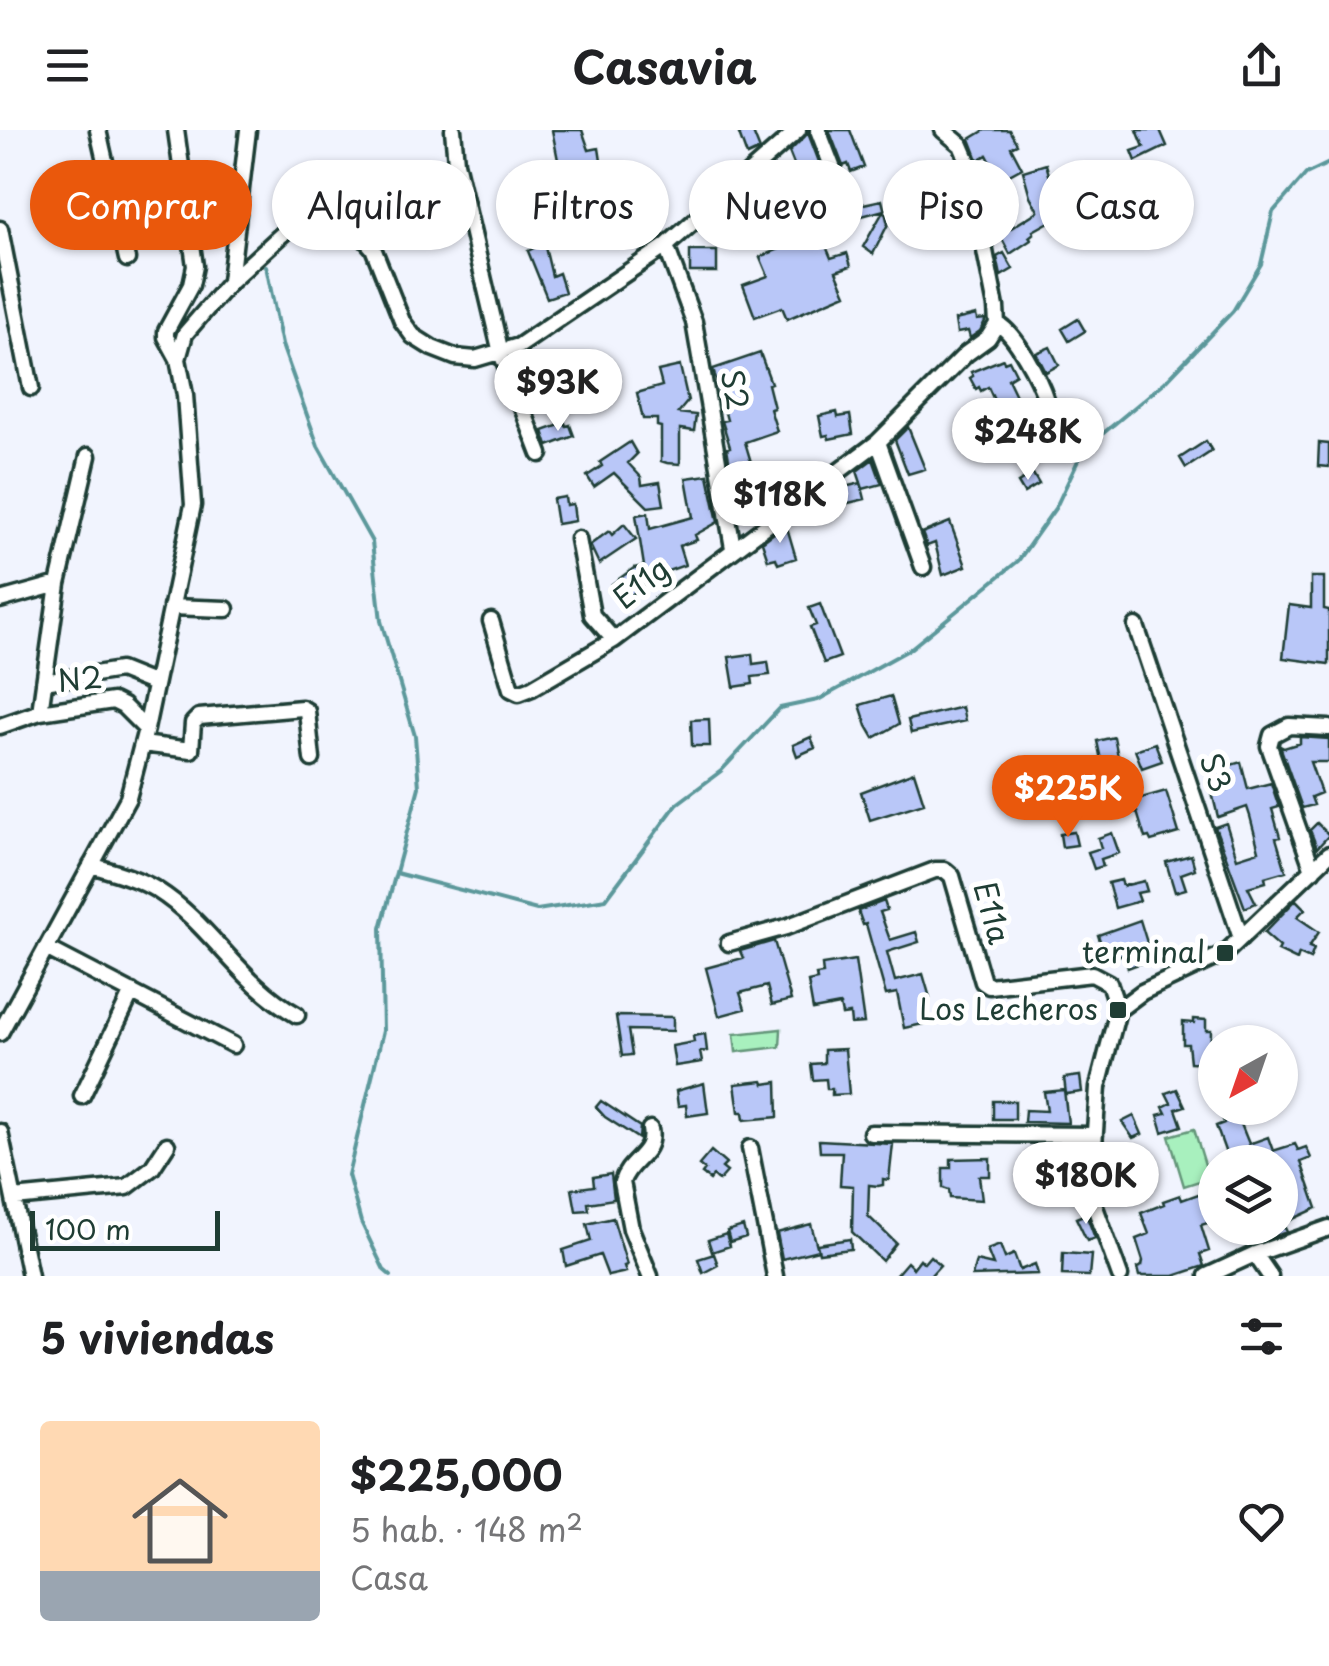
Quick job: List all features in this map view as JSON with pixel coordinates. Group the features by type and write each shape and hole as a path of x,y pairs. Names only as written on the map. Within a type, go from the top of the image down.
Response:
{"street":[{"path":"98,130 127,259"},
{"path":"0,1033 128,798 193,504 185,394 178,359 166,337 191,285 195,266 176,130"},
{"path":"230,282 248,130"},
{"path":"453,130 456,162 501,353 540,454"},
{"path":"669,243 798,130"},
{"path":"818,130 830,160"},
{"path":"943,130 960,145 967,159 996,307 992,331 1005,328 1046,402 1041,433"},
{"path":"178,359 186,334 230,282 290,228 312,219 340,221 357,230 373,248 402,321 413,336 455,357 475,359 519,346 660,250"},
{"path":"0,229 31,388"},
{"name":"S2","path":"667,250 694,322 733,548"},
{"name":"E11g","path":"492,621 512,688 518,693 532,688 614,640 878,442 992,331"},
{"path":"878,442 923,567"},
{"name":"N2","path":"88,456 58,584 40,712 113,701 123,706 144,736"},
{"path":"578,539 592,616 614,640"},
{"path":"0,600 58,584"},
{"path":"171,607 226,608"},
{"name":"S3","path":"1136,626 1242,938"},
{"name":"N2","path":"44,682 120,670 155,684"},
{"path":"144,736 191,750 192,723 199,717 302,708 307,712 312,759"},
{"path":"0,726 40,712"},
{"path":"1313,870 1269,746 1272,736 1289,726 1329,728"},
{"path":"1120,1276 1095,1206 1098,1087 1118,1010 1142,992 1210,962 1242,938 1329,854"},
{"path":"92,865 158,890 200,926 254,985 297,1015"},
{"name":"E11a","path":"729,943 786,927 935,870 945,870 952,876 983,982 989,986 1092,974 1108,982 1118,1010"},
{"path":"46,948 234,1045"},
{"path":"82,1096 132,992"},
{"path":"650,1130 649,1150 633,1162 622,1182 631,1228 650,1276"},
{"path":"0,1132 30,1276"},
{"path":"871,1133 1095,1134"},
{"path":"14,1198 127,1188 152,1168 167,1145"},
{"path":"750,1148 774,1276"},
{"path":"1207,1276 1329,1228"},
{"path":"1256,1254 1270,1276"}],"green space":[{"path":"781,1029 780,1047 736,1052 734,1034"},
{"path":"1194,1129 1199,1145 1198,1182 1184,1186 1169,1136"}],"building":[{"path":"552,130 582,130 589,150 599,148 601,160 558,160"},
{"path":"752,130 760,150 747,156 739,134"},
{"path":"829,130 850,130 861,160 841,160"},
{"path":"985,130 1009,130 1017,144 1011,147 1018,160 990,160 987,155 978,160 970,139"},
{"path":"1137,130 1160,130 1167,146 1136,160 1132,151 1144,147"},
{"path":"808,133 818,160 792,160 789,152"},
{"path":"1039,166 1039,228 1019,248 1019,223 1038,211 1023,171"},
{"path":"882,200 883,210 863,216 863,204"},
{"path":"883,212 883,234 873,254 863,247"},
{"path":"546,250 552,276 559,273 565,292 547,298 528,251"},
{"path":"777,250 828,250 831,258 847,253 851,266 836,271 846,294 787,319 782,307 755,317 743,285 768,276 760,257"},
{"path":"690,251 717,251 717,272 690,272"},
{"path":"1004,253 1013,269 1001,276 997,257"},
{"path":"976,315 977,320 986,319 980,331 970,338 968,331 957,333 955,320"},
{"path":"1078,319 1085,331 1069,341 1062,329"},
{"path":"1050,347 1059,365 1046,372 1036,353"},
{"path":"760,353 771,383 768,384 774,408 770,409 777,431 745,442 756,479 773,507 761,516 751,494 736,500 727,448 730,447 722,421 727,420 713,369"},
{"path":"1009,360 1016,374 1008,379 1019,402 1007,407 1019,451 1006,456 988,413 998,409 988,387 976,389 970,378 971,372"},
{"path":"680,366 688,401 678,413 696,415 694,431 680,429 680,464 661,461 661,427 657,426 657,419 643,419 637,393 662,386 658,371"},
{"path":"837,412 838,417 850,415 853,434 829,439 828,435 823,436 819,416"},
{"path":"565,423 574,436 548,446 543,431"},
{"path":"908,427 925,469 908,474 895,440"},
{"path":"1206,441 1212,451 1186,468 1180,458"},
{"path":"630,442 637,454 628,463 641,477 642,485 660,482 664,505 648,507 614,473 594,487 587,476"},
{"path":"1319,443 1329,444 1329,467 1318,466"},
{"path":"873,459 882,484 863,489 857,471"},
{"path":"1033,474 1039,484 1024,493 1018,483"},
{"path":"708,475 718,522 695,535 697,540 679,546 685,565 659,574 660,579 647,582 624,601 612,584 634,568 644,566 636,515 648,513 650,529 693,517 686,478"},
{"path":"861,483 865,499 836,506 832,490"},
{"path":"565,497 566,505 573,504 575,521 557,524 553,499"},
{"path":"950,522 966,566 943,575 935,543 927,546 922,533"},
{"path":"624,524 636,539 599,564 590,545 609,531 612,535"},
{"path":"786,524 796,558 778,564 776,558 768,560 762,542"},
{"path":"1311,577 1324,577 1324,609 1329,610 1329,664 1283,658 1289,605 1311,608"},
{"path":"820,604 840,657 824,663 810,627 816,625 809,608"},
{"path":"752,654 753,664 768,662 770,675 752,677 753,684 734,687 729,657"},
{"path":"891,696 899,724 874,738 860,705"},
{"path":"962,707 965,721 911,733 908,720"},
{"path":"709,719 710,746 692,746 691,720"},
{"path":"811,737 815,748 797,756 793,745"},
{"path":"1114,737 1118,757 1101,760 1097,741"},
{"path":"1300,737 1329,739 1329,762 1310,762 1321,793 1311,797 1314,805 1302,808 1280,746 1300,743"},
{"path":"1155,743 1162,761 1142,768 1135,750"},
{"path":"1241,762 1248,789 1271,783 1279,807 1272,809 1280,837 1276,838 1286,871 1248,887 1256,903 1245,908 1215,827 1226,823 1237,858 1259,851 1250,816 1247,807 1218,817 1207,772"},
{"path":"914,772 924,803 870,820 861,792"},
{"path":"1127,784 1131,801 1166,791 1179,833 1151,841 1145,838 1137,812 1105,814 1103,809 1070,818 1068,811 1044,816 1041,803"},
{"path":"1317,823 1329,835 1317,848 1310,830"},
{"path":"1074,832 1077,845 1062,847 1060,834"},
{"path":"1112,833 1119,853 1101,859 1103,866 1094,869 1088,852 1101,848 1098,838"},
{"path":"1191,855 1195,869 1181,874 1186,889 1175,892 1166,862"},
{"path":"1121,880 1123,886 1144,881 1147,891 1137,893 1140,901 1115,908 1108,883"},
{"path":"1296,900 1305,909 1297,917 1319,932 1309,947 1314,949 1310,959 1299,954 1297,960 1278,951 1280,947 1264,933"},
{"path":"884,901 887,910 880,912 890,940 916,932 919,942 887,952 895,981 923,974 930,998 923,1000 928,1023 904,1028 897,993 886,995 866,924 863,925 858,911"},
{"path":"1140,920 1152,959 1128,968 1115,946 1103,950 1098,935"},
{"path":"774,941 791,1000 772,1005 767,986 740,993 745,1009 719,1016 706,968 743,958 740,951"},
{"path":"855,960 864,1023 851,1024 850,1014 842,1015 840,1005 813,1010 808,982 823,974 822,965"},
{"path":"616,1016 673,1017 673,1031 628,1030 632,1055 622,1056"},
{"path":"1194,1019 1206,1020 1206,1025 1198,1025 1198,1062 1190,1062 1188,1044 1183,1044 1183,1022 1194,1023"},
{"path":"705,1034 707,1051 700,1052 702,1062 675,1066 672,1046 694,1042 693,1036"},
{"path":"845,1049 849,1094 832,1095 826,1079 813,1080 811,1064 824,1063 824,1050"},
{"path":"1080,1076 1082,1092 1066,1094 1064,1078"},
{"path":"777,1082 778,1117 744,1120 735,1084"},
{"path":"704,1083 708,1113 687,1116 686,1105 678,1106 676,1091"},
{"path":"1177,1089 1185,1106 1176,1109 1182,1126 1163,1132 1158,1115 1166,1113 1163,1107 1171,1103 1166,1093"},
{"path":"1064,1090 1068,1123 1024,1122 1025,1110 1047,1111 1044,1092"},
{"path":"601,1101 640,1127 639,1139 605,1117 596,1107"},
{"path":"993,1101 1015,1101 1015,1119 993,1119"},
{"path":"1134,1116 1142,1134 1133,1138 1122,1122"},
{"path":"1241,1125 1249,1144 1268,1137 1271,1145 1223,1145 1216,1126"},
{"path":"819,1140 893,1144 889,1180 883,1179 883,1185 869,1185 868,1216 896,1243 882,1261 852,1232 853,1186 840,1185 842,1152 820,1152"},
{"path":"1115,1146 1118,1182 1108,1183 1109,1147"},
{"path":"1306,1147 1311,1158 1301,1162 1317,1208 1298,1217 1298,1150"},
{"path":"711,1151 726,1164 722,1168 727,1172 719,1181 702,1174 705,1170 699,1165"},
{"path":"990,1158 990,1176 979,1176 982,1200 950,1198 949,1190 943,1188 943,1168 951,1168 951,1159"},
{"path":"611,1174 614,1199 588,1203 589,1210 576,1211 572,1189 594,1186 593,1177"},
{"path":"1198,1194 1198,1245 1207,1245 1209,1251 1200,1254 1204,1266 1174,1276 1139,1276 1137,1268 1143,1261 1136,1239 1149,1234 1141,1213 1180,1195 1182,1200"},
{"path":"1086,1214 1095,1238 1087,1241 1076,1218"},
{"path":"613,1218 626,1272 608,1276 600,1255 566,1266 563,1250 591,1241 587,1224"},
{"path":"811,1224 818,1250 782,1259 777,1233"},
{"path":"743,1226 746,1237 730,1242 727,1231"},
{"path":"726,1234 730,1246 712,1252 708,1240"},
{"path":"850,1239 851,1249 819,1253 817,1244"},
{"path":"1000,1245 1005,1258 1014,1254 1020,1270 1035,1264 1038,1274 972,1276 976,1261 993,1265 987,1250"},
{"path":"1063,1253 1091,1255 1089,1276 1062,1275"},
{"path":"714,1254 718,1265 703,1273 698,1259"},
{"path":"930,1256 940,1265 930,1276 895,1276 907,1262 913,1268 920,1259 924,1263"}],"waterway":[{"path":"396,873 537,910 606,899 677,804 721,771 780,708 818,700 910,649 1018,561 1056,507 1083,450 1165,382 1233,311 1261,264 1273,212 1306,174 1329,163"},
{"path":"266,266 282,345 318,446 372,542 381,621 415,736 419,787 381,928 383,1031 348,1175 361,1222 384,1270 391,1276"}],"place":[{"name":"terminal","path":"1225,953"},
{"name":"Los Lecheros","path":"1118,1010"}]}
